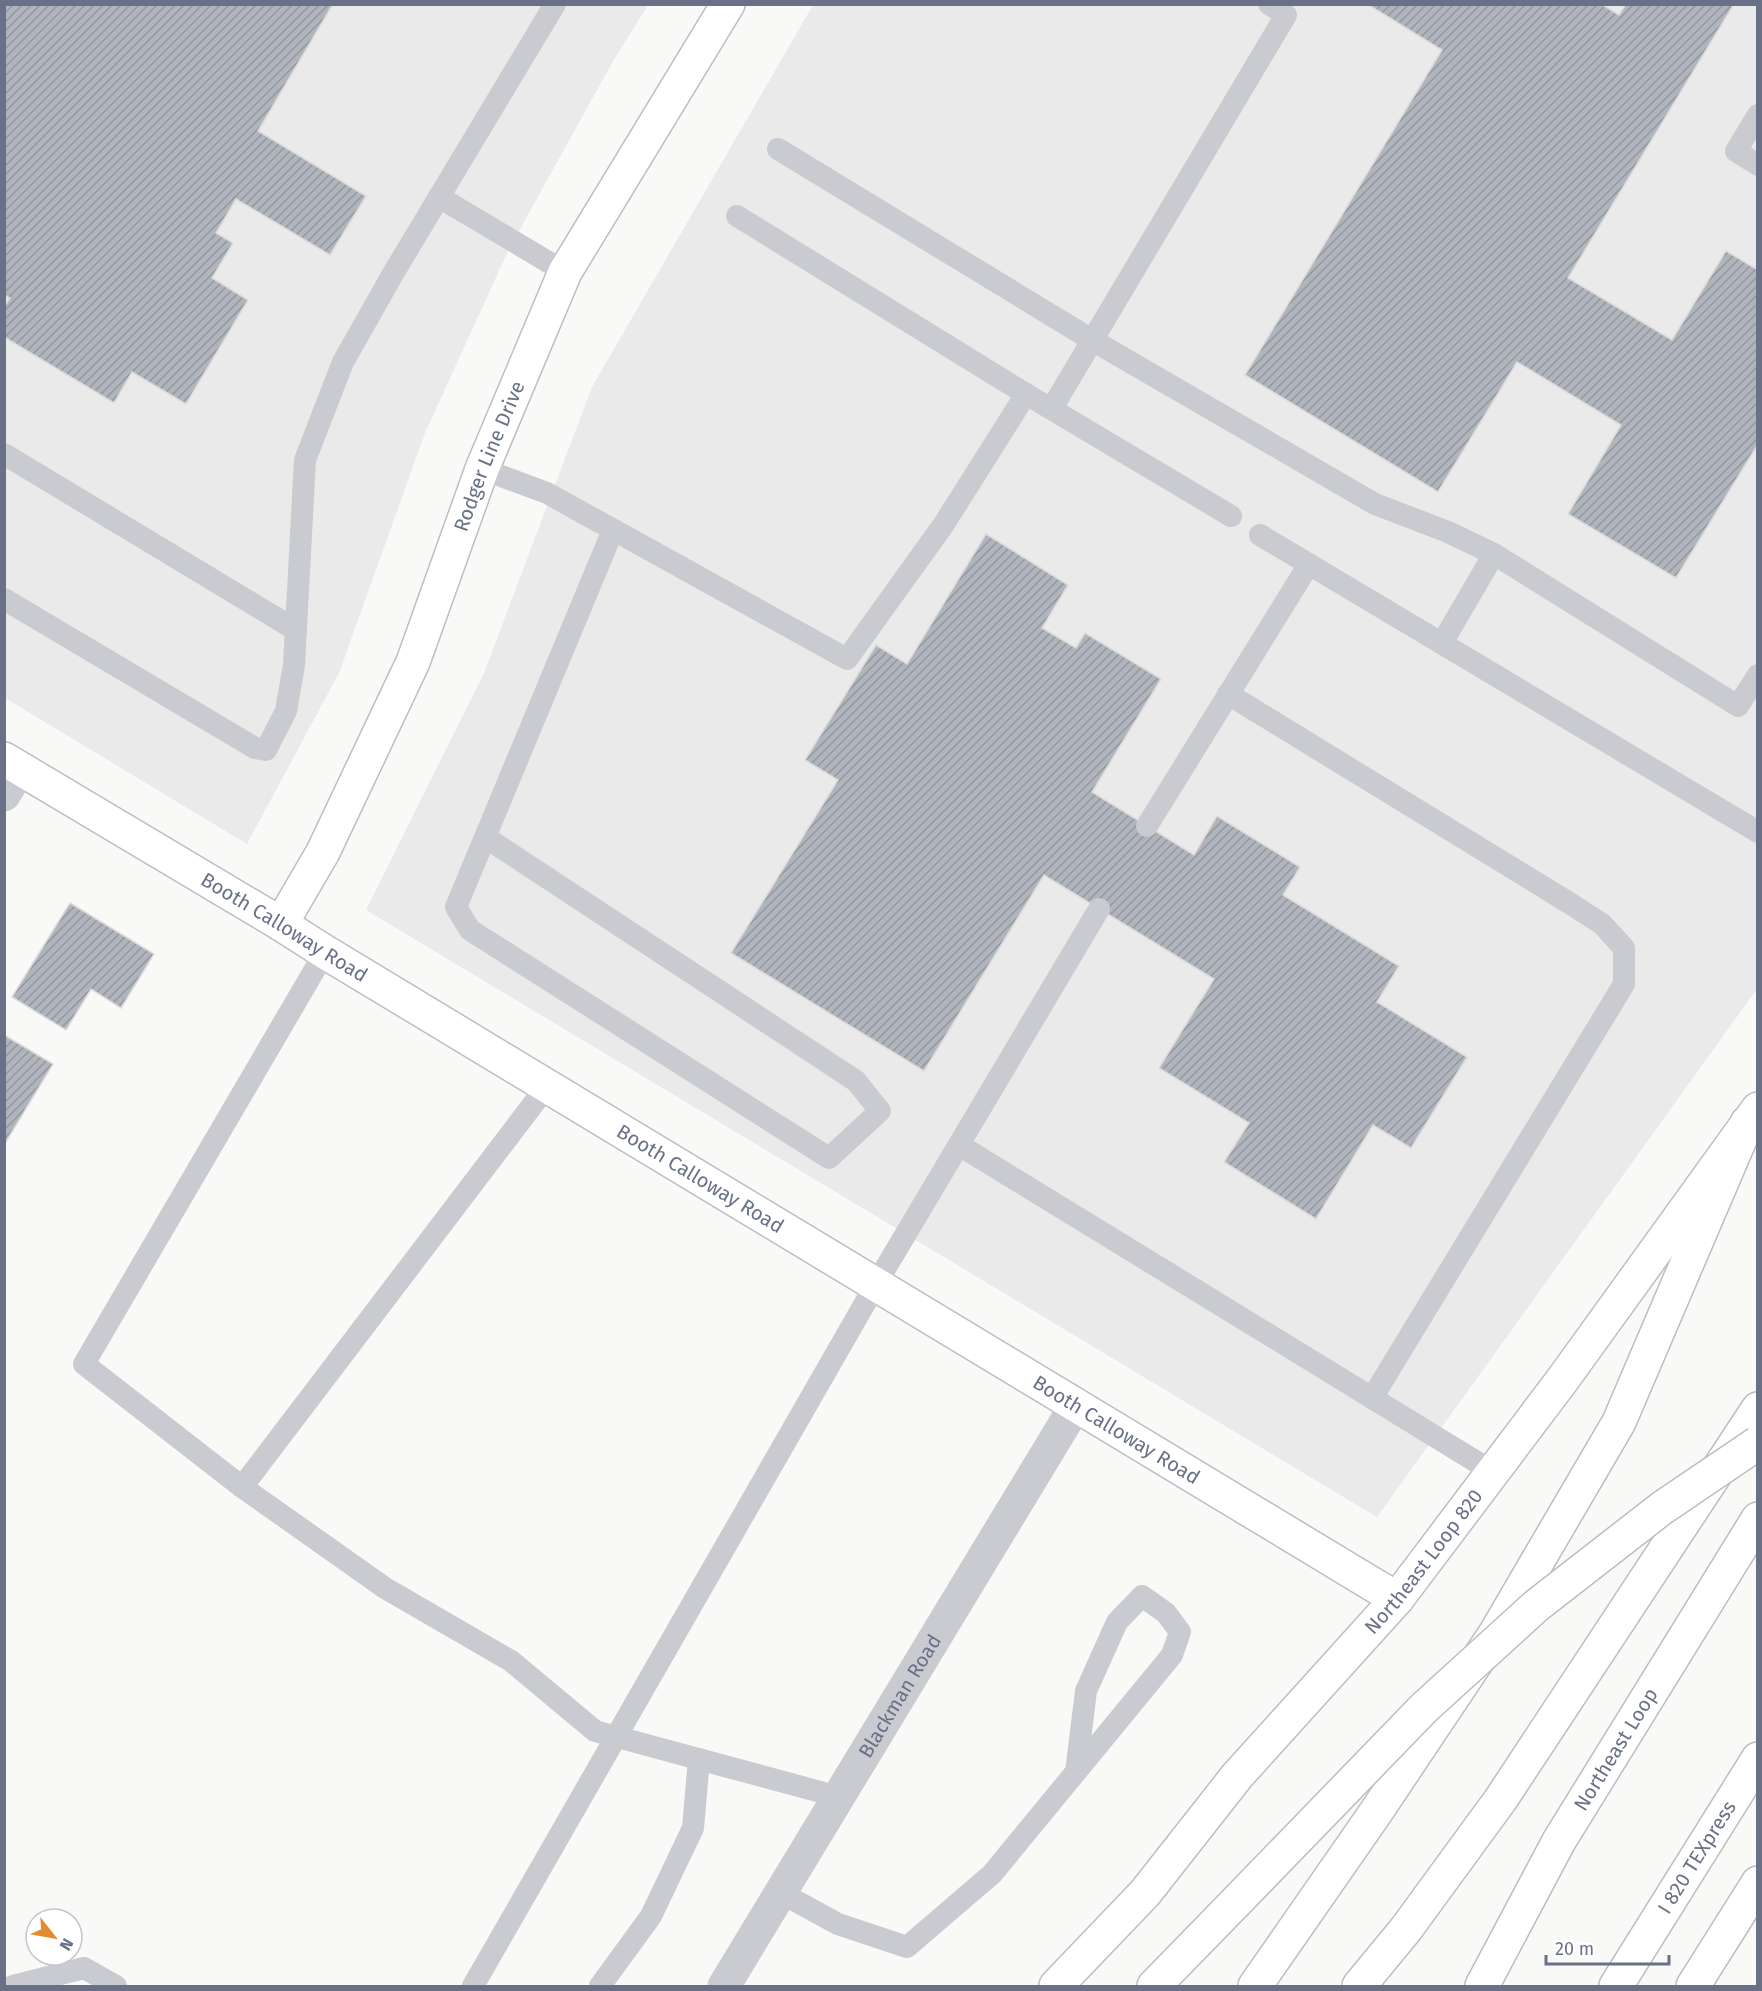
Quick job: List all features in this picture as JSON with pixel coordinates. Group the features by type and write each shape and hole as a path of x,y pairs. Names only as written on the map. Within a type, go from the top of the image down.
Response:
{"main road":[{"name":"Rodger Line Drive","path":"281,924 323,852 412,662 482,469 565,272 728,4"},
{"name":"Booth Calloway Road","path":"10,775 281,924 1397,1599"},
{"name":"Northeast Loop 820","path":"1056,1986 1145,1893 1237,1776 1397,1599 1563,1379 1752,1116"},
{"path":"1255,1986 1376,1812 1495,1634 1619,1422 1752,1116"},
{"path":"1359,1986 1406,1929 1501,1799 1758,1409"},
{"path":"1154,1986 1424,1708 1536,1606 1662,1508 1758,1443"},
{"name":"Northeast Loop","path":"1482,1986 1559,1841 1758,1520"},
{"name":"I 820 TEXpress","path":"1616,1986 1758,1759"},
{"path":"1693,1986 1758,1883"},
{"path":"1178,1986 1234,1904"}],"street":[{"name":"Blackman Road","path":"724,1986 1076,1405"}],"lane":[{"path":"4,599 255,748 266,750 286,711 294,665 305,460 343,362 555,4"},
{"path":"1052,408 1286,15 1269,4"},
{"path":"1758,115 1736,152 1758,165"},
{"path":"777,150 1092,340 1375,504 1448,532 1494,555 1738,706 1758,675"},
{"path":"439,197 565,272"},
{"path":"737,216 1026,394 1231,516"},
{"path":"482,469 547,494 846,659 944,524 1026,394"},
{"path":"4,454 296,630"},
{"path":"485,837 856,1081 880,1111 829,1158 470,930 456,907 485,837 613,530"},
{"path":"1260,535 1758,832"},
{"path":"1442,644 1494,555"},
{"path":"1147,825 1309,564"},
{"path":"1228,694 1571,904 1602,924 1624,948 1624,984 1372,1398"},
{"path":"472,1986 876,1284 1099,909"},
{"path":"325,952 84,1364 242,1487 385,1588 512,1661 595,1731 839,1797"},
{"path":"242,1487 547,1086"},
{"path":"959,1145 1493,1472"},
{"path":"781,1893 838,1924 907,1947 992,1874 1076,1772 1172,1655 1180,1632 1166,1613 1142,1596 1117,1622 1086,1691 1076,1772"},
{"path":"600,1986 651,1916 693,1828 699,1759"},
{"path":"12,1986 84,1968 116,1986"}],"shaded area":[{"path":"4,5 648,5 613,61 508,251 425,433 339,673 247,844 5,698"},
{"path":"813,5 1757,5 1757,989 1377,1517 366,910 484,673 592,387"}],"building":[{"path":"4,4 333,4 258,131 366,196 330,255 236,199 216,233 233,243 212,278 248,300 186,404 132,372 114,403 4,337 4,307 10,298 4,295"},
{"path":"1367,4 1601,4 1619,15 1626,4 1734,4 1568,278 1672,340 1726,251 1758,270 1758,444 1676,578 1568,514 1621,425 1517,362 1438,492 1245,375 1442,50"},
{"path":"986,534 1068,585 1042,628 1076,648 1085,633 1161,679 1092,792 1194,855 1217,816 1300,867 1283,895 1399,966 1377,1002 1467,1057 1411,1148 1373,1125 1316,1219 1224,1162 1249,1123 1159,1068 1214,979 1044,875 924,1071 731,953 838,780 805,760 876,645 907,664"},
{"path":"70,903 154,954 121,1008 91,989 66,1030 12,997"},
{"path":"4,1035 53,1064 4,1145"}]}
